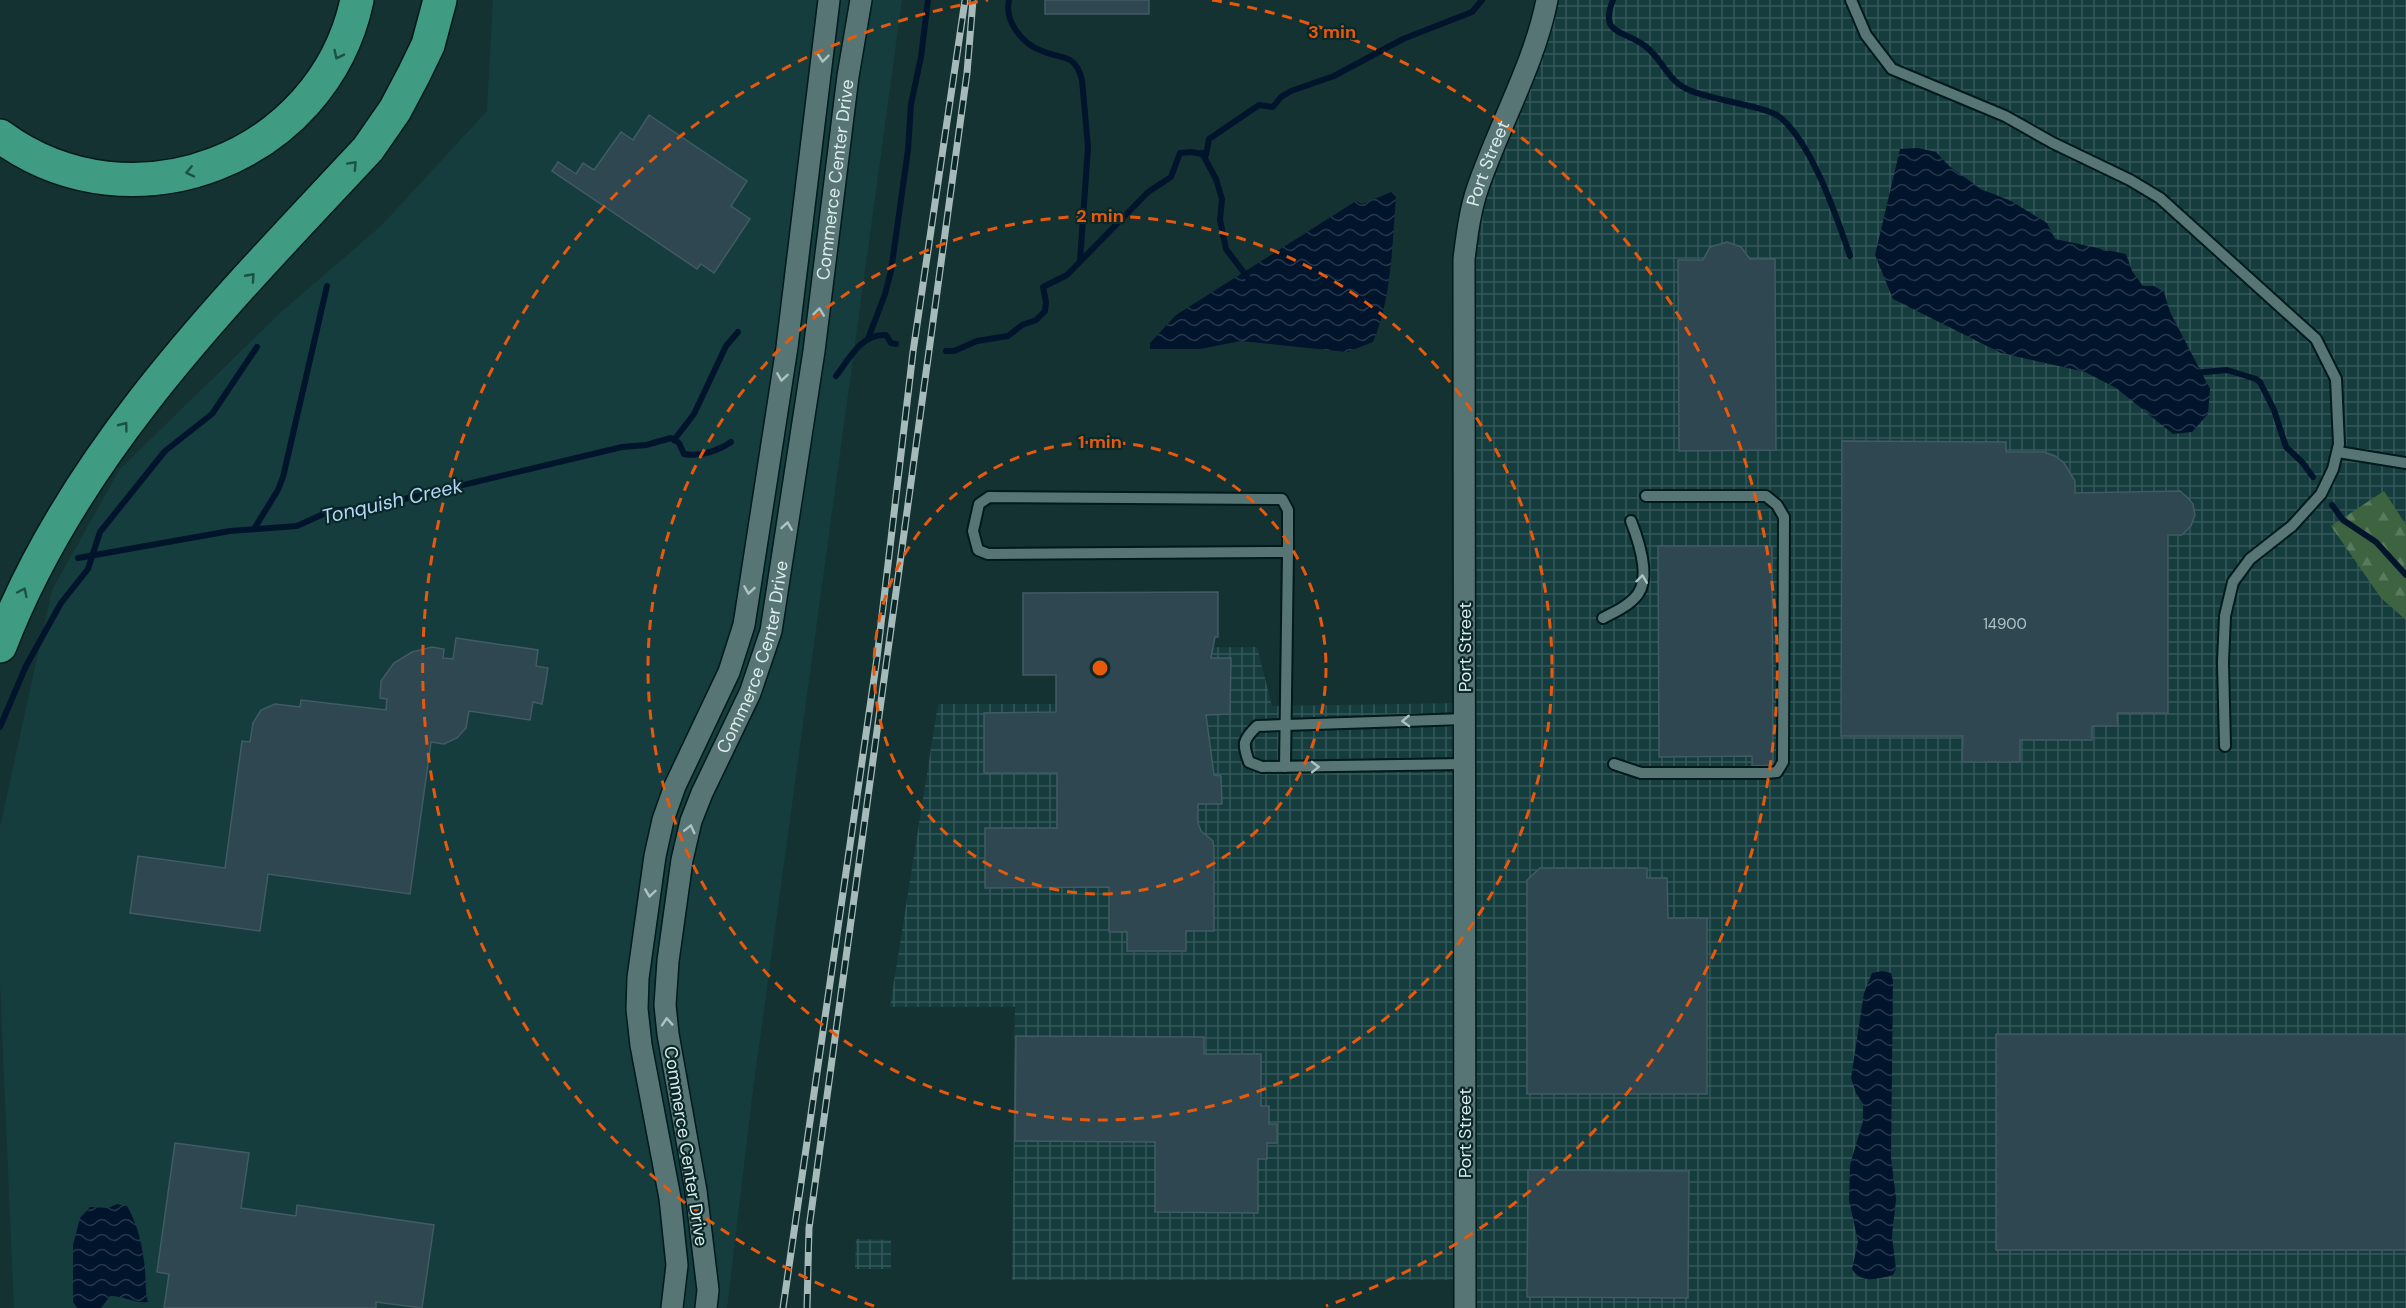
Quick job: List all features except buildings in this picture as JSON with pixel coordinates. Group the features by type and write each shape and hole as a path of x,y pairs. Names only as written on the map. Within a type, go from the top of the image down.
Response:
{"highway":[{"path":"0,136 45,162 87,175 109,178 141,180 173,176 223,162 256,146 285,124 309,100 340,51 357,0"},
{"path":"0,646 33,571 80,490 111,444 162,378 368,149 395,110 428,45 440,0"}],"street":[{"name":"Commerce Center Drive","path":"672,1308 677,1265 670,1198 641,1045 637,1009 638,978 655,856 663,820 675,786 729,672 744,625 787,347 829,0"},
{"name":"Commerce Center Drive","path":"706,1308 708,1290 696,1191 668,1034 665,1005 668,961 682,860 691,821 750,693 771,631 814,351 848,76 861,0"},
{"name":"Port Street","path":"1465,1308 1464,259 1477,189 1532,50 1547,0"},
{"path":"787,347 814,351"}],"lane":[{"path":"1851,0 1866,35 1879,55 1892,69 2005,116 2053,143 2130,180 2160,198 2316,339 2336,379 2340,444 2333,469 2318,498 2292,526 2250,559 2233,582 2225,616 2223,662 2225,746"},
{"path":"2338,452 2406,463"},
{"path":"1614,764 1641,773 1767,774 1778,772 1783,762 1785,517 1777,505 1766,496 1646,496"},
{"path":"1285,767 1286,726 1288,552 1288,510 1282,499 989,497 979,504 973,531 978,550 988,554 1288,552"},
{"path":"1603,618 1627,605 1640,593 1643,572 1642,551 1631,521"},
{"path":"1465,719 1257,726 1246,737 1244,748 1249,762 1262,766 1465,764"}],"shaded area":[{"path":"493,0 902,0 753,1090 727,1308 14,1308 0,983 0,827 52,590 120,469 281,312 381,226 487,111"},
{"path":"1547,0 2406,0 2406,1308 1463,1308 1465,1280 1012,1280 1015,1007 890,1007 938,704 1081,704 1082,648 1257,647 1272,706 1465,703 1464,259"},
{"path":"856,1239 891,1240 891,1269 855,1269"}],"green space":[{"path":"2384,491 2406,525 2406,620 2381,598 2331,526"}],"water":[{"path":"1918,148 1936,152 1949,166 1981,189 2011,201 2047,223 2055,239 2126,254 2132,271 2143,286 2154,286 2164,292 2170,312 2210,389 2208,414 2192,432 2173,434 2116,388 2085,372 2001,353 1893,299 1875,255 1900,149"},
{"path":"1391,192 1396,197 1388,289 1373,342 1347,352 1241,341 1200,349 1150,349 1150,343 1176,315 1356,201 1362,204"},
{"path":"1882,971 1891,973 1893,980 1891,1157 1896,1199 1892,1236 1896,1269 1893,1275 1865,1279 1852,1269 1858,1242 1849,1200 1850,1165 1863,1121 1863,1104 1851,1078 1864,993 1872,973"},
{"path":"117,1204 127,1206 137,1229 144,1261 148,1302 110,1296 101,1308 77,1308 73,1302 73,1245 80,1218 90,1207 108,1208"}],"waterway":[{"path":"868,339 891,271 908,150 911,104 921,57 928,0"},
{"path":"1009,0 1009,16 1022,38 1035,48 1070,60 1076,66 1082,80 1088,147 1080,261"},
{"name":"Tonquish Creek","path":"946,351 954,351 977,341 1008,336 1022,325 1036,320 1045,311 1043,287 1067,275 1148,192 1171,177 1180,153 1192,152 1206,155 1209,139 1259,105 1273,107 1281,97 1291,91 1334,76 1403,39 1472,12 1482,0"},
{"path":"1613,0 1609,11 1611,25 1615,30 1651,51 1675,81 1699,94 1774,114 1793,130 1822,182 1850,256"},
{"path":"1202,153 1216,179 1222,199 1220,220 1226,249 1248,278"},
{"path":"254,529 278,490 283,477 327,286"},
{"path":"674,440 694,414 726,346 738,332"},
{"name":"Tonquish Creek","path":"836,376 857,348 870,338 886,335 891,343 896,344"},
{"path":"0,727 26,666 61,603 88,569 100,532 165,451 212,414 257,347"},
{"path":"2194,373 2227,370 2260,382 2274,410 2286,447 2302,462 2313,477"},
{"name":"Tonquish Creek","path":"78,558 230,531 297,526 330,511 371,507 622,447 646,445 671,438 679,443 684,454 690,455 708,452 731,442"},
{"path":"2332,505 2343,520 2376,542 2406,575"}],"railway":[{"path":"783,1308 877,658 913,352 965,0"},
{"path":"807,1308 809,1228 967,73 973,0"}]}
